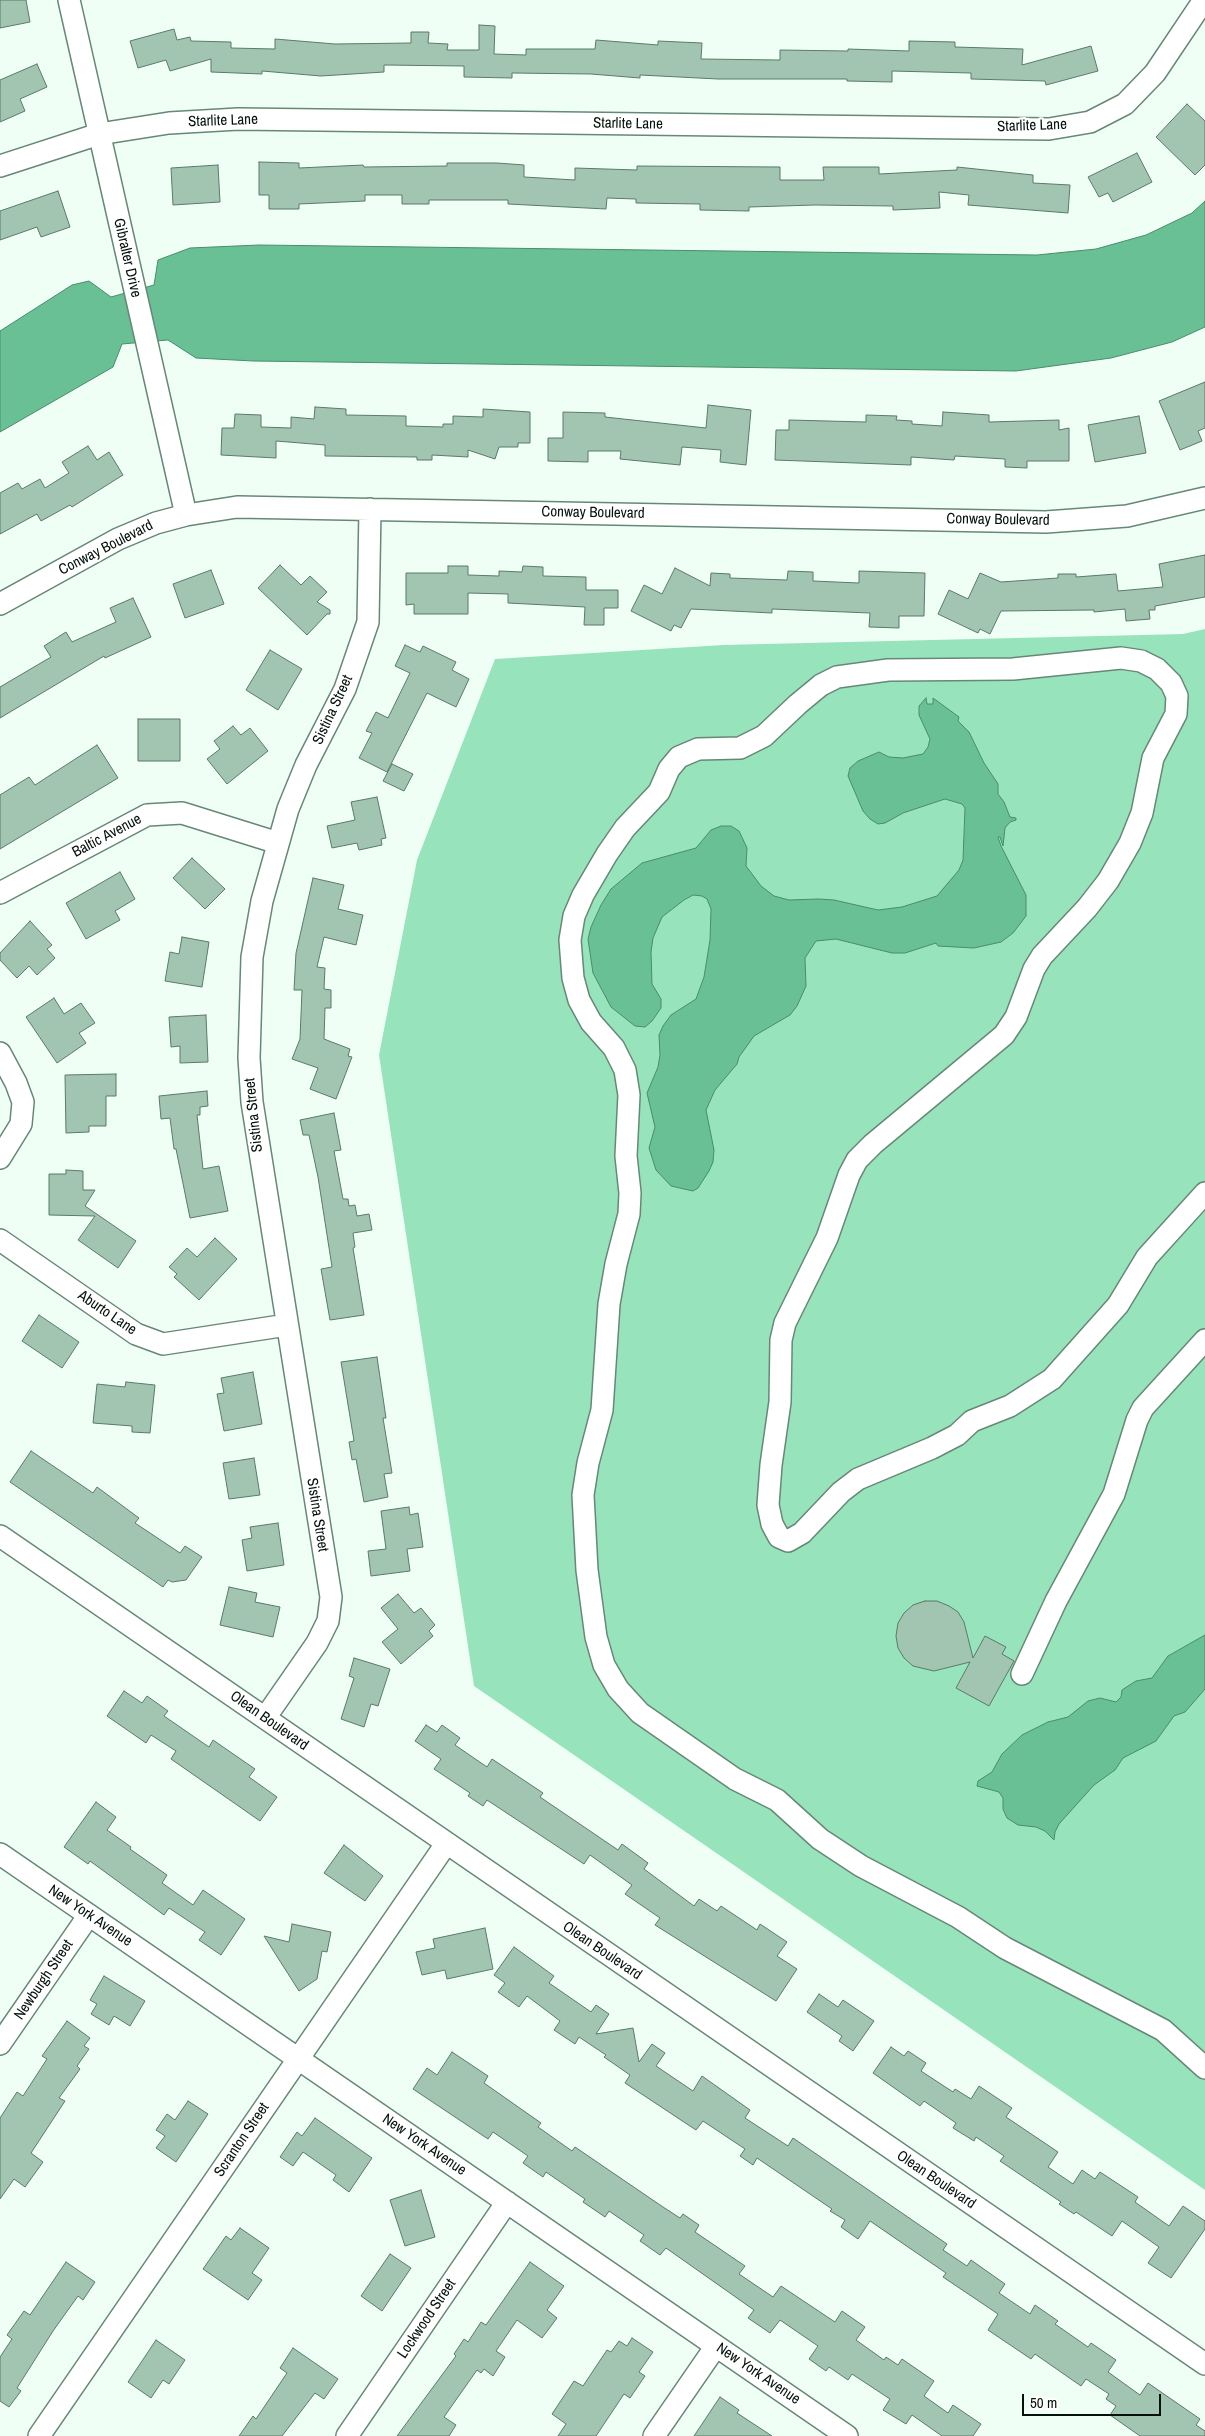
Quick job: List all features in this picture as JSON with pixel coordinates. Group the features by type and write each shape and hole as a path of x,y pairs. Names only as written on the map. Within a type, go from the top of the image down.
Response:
{"street":[{"name":"Gibralter Drive","path":"69,0 131,270 150,364 186,515"},
{"name":"Starlite Lane","path":"0,166 99,134 169,123 238,119 1048,129 1090,122 1125,104 1155,73 1204,0"},
{"name":"Conway Boulevard","path":"0,604 118,539 156,523 186,515 237,507 1046,522 1127,516 1205,498"},
{"name":"Sistina Street","path":"265,1718 316,1643 328,1621 331,1597 257,1144 249,1058 252,957 262,901 288,809 306,765 345,689 368,622 370,509"},
{"path":"1205,1193 1147,1257 1118,1305 1052,1379 1010,1406 972,1421 957,1435 932,1448 858,1479 841,1492 802,1533 788,1541 778,1537 772,1524 768,1505 771,1465 780,1402 781,1340 785,1323 827,1238 849,1175 857,1160 874,1144 1004,1035 1016,1017 1034,968 1042,956 1108,882 1130,843 1142,813 1153,758 1176,714 1177,696 1171,683 1157,669 1141,661 1121,658 1012,669 888,670 837,677 821,685 764,736 740,748 698,749 679,757 669,769 659,792 626,828 607,854 583,895 574,916 570,940 572,978 578,1000 591,1022 614,1048 626,1070 629,1095 626,1156 630,1193 629,1214 616,1264 609,1304 602,1410 588,1463 584,1495 587,1570 596,1637 604,1665 618,1688 640,1713 735,1780 777,1800 820,1839 861,1866 958,1917 1005,1948 1163,2030 1205,2068"},
{"name":"Baltic Avenue","path":"0,893 147,815 182,813 278,843"},
{"path":"0,1053 16,1083 23,1102 22,1124 0,1158"},
{"name":"Aburto Lane","path":"0,1240 136,1334 163,1344 286,1325"},
{"path":"1022,1674 1056,1601 1114,1494 1137,1420 1143,1408 1205,1340"},
{"name":"Olean Boulevard","path":"0,1536 1205,2364"},
{"name":"Scranton Street","path":"39,2436 446,1844"},
{"name":"New York Avenue","path":"0,1854 847,2436"},
{"name":"Newburgh Street","path":"0,2044 89,1915"},
{"name":"Lockwood Street","path":"346,2436 507,2202"},
{"path":"654,2436 716,2346"}],"shaded area":[{"path":"1205,201 1205,327 1172,342 1111,358 1016,371 253,361 196,358 168,340 122,344 113,367 0,432 0,331 72,285 89,281 111,297 154,285 158,260 190,248 259,245 1037,255 1096,249 1146,235 1192,213"},
{"path":"1205,629 1205,2190 474,1686 379,1055 417,860 495,659 723,645 1183,634"},
{"path":"926,698 927,704 933,704 933,698 959,717 958,721 969,732 984,763 998,784 998,794 1004,802 1010,817 1016,818 1005,828 1003,846 1000,837 998,837 1026,895 1026,916 1013,933 1001,942 974,948 938,946 936,943 905,953 892,953 836,939 816,941 805,958 806,986 797,1006 790,1015 754,1036 739,1057 737,1064 715,1090 706,1110 714,1150 713,1162 709,1171 698,1188 693,1191 671,1186 656,1170 649,1148 655,1127 647,1093 658,1067 660,1055 659,1035 663,1026 671,1015 696,999 704,977 710,940 711,909 707,899 702,896 693,895 662,917 653,938 651,952 652,984 661,999 661,1008 645,1027 635,1026 611,1007 593,973 588,939 601,905 611,889 642,863 696,848 711,830 721,826 731,826 739,831 747,848 746,866 761,886 774,896 789,900 834,900 878,910 902,907 937,896 959,870 963,860 965,808 962,804 945,799 903,813 885,823 878,824 863,811 848,776 850,768 858,761 879,752 889,757 903,758 923,754 928,747 930,739 919,715 919,706"},
{"path":"1205,1635 1205,1689 1185,1712 1174,1716 1156,1741 1123,1758 1115,1770 1094,1785 1059,1824 1054,1840 1045,1831 1036,1827 1018,1825 1007,1818 1003,1809 1003,1798 999,1792 977,1786 978,1781 992,1772 1002,1754 1022,1735 1048,1722 1068,1717 1088,1701 1100,1698 1116,1702 1121,1697 1122,1690 1136,1681 1152,1678 1168,1656"}],"building":[{"path":"0,0 26,0 30,22 0,28"},
{"path":"479,25 495,26 494,54 526,55 526,49 595,49 596,40 658,45 658,41 702,43 701,59 780,60 780,50 848,51 848,49 909,51 909,41 955,42 955,47 1023,49 1022,65 1091,46 1098,71 1046,85 1045,81 971,79 971,73 892,71 892,82 847,81 847,79 718,79 640,75 640,78 591,74 512,73 512,78 464,77 464,66 384,65 384,72 321,76 262,71 262,74 211,72 211,59 170,71 166,60 138,68 130,41 174,29 177,40 190,37 191,41 231,42 231,48 275,49 275,39 335,44 411,43 411,32 429,32 428,43 448,44 447,50 479,50"},
{"path":"37,64 47,87 20,99 25,111 0,122 0,80"},
{"path":"1187,104 1205,121 1205,165 1195,175 1156,137"},
{"path":"1137,153 1152,182 1113,202 1108,193 1099,197 1088,177"},
{"path":"259,162 299,163 299,168 363,165 364,167 447,166 447,163 497,163 524,165 524,177 575,180 575,168 637,170 637,166 780,167 780,180 824,180 823,167 879,167 879,174 957,170 957,167 1033,175 1033,183 1070,185 1068,213 968,205 969,195 939,192 940,208 893,210 893,206 815,205 749,207 749,211 700,210 700,204 636,203 636,199 607,198 606,209 508,204 508,200 429,200 429,204 402,204 402,195 365,195 365,201 299,204 299,209 269,209 269,195 259,195"},
{"path":"218,165 220,202 173,205 171,168"},
{"path":"58,191 70,227 41,237 37,227 0,240 0,211"},
{"path":"1205,382 1205,428 1198,431 1202,441 1180,450 1159,401"},
{"path":"708,405 751,410 746,465 720,462 721,450 682,447 680,465 620,459 621,451 588,451 588,462 548,461 548,438 563,438 563,412 605,413 605,417 706,428"},
{"path":"315,407 346,409 346,415 406,416 406,426 443,427 443,424 453,424 453,416 483,417 483,409 530,412 530,443 518,443 518,447 499,447 495,459 468,450 468,457 432,455 432,460 417,460 417,457 325,456 325,445 276,441 276,458 221,455 222,428 234,428 235,414 261,415 261,427 291,428 291,417 314,419"},
{"path":"943,412 989,415 989,422 1059,420 1059,430 1069,428 1069,461 1027,461 1027,468 1005,467 1005,459 955,456 954,460 911,457 911,465 775,460 776,430 789,430 789,420 866,422 866,415 897,416 896,420 912,421 912,424 942,426"},
{"path":"1139,416 1146,453 1095,462 1088,425"},
{"path":"88,446 97,460 109,452 123,475 72,507 70,505 41,521 37,514 0,534 0,493 18,483 22,489 40,479 45,488 69,473 62,462"},
{"path":"1205,555 1205,597 1155,606 1155,610 1149,610 1150,619 1126,621 1125,609 1094,612 1094,610 1001,611 990,634 980,629 978,633 938,614 949,590 968,599 980,573 1001,582 1058,578 1058,574 1076,574 1076,577 1116,574 1118,591 1163,587 1159,564"},
{"path":"280,565 301,585 310,576 327,592 317,602 330,610 330,614 327,614 307,635 258,588"},
{"path":"448,566 468,566 468,575 499,576 499,571 522,572 523,566 543,567 543,576 586,577 586,590 618,590 618,608 604,608 604,625 584,625 585,607 508,603 508,594 468,593 468,614 414,614 414,604 406,605 406,573 448,573"},
{"path":"675,568 710,586 711,573 730,574 730,578 787,580 788,571 813,572 813,581 859,583 859,571 925,573 924,616 899,616 899,628 869,627 870,613 772,609 772,613 691,609 681,628 674,625 671,631 631,611 644,585 662,594"},
{"path":"211,570 224,604 185,618 173,584"},
{"path":"133,598 151,637 105,658 104,656 0,718 0,687 51,657 44,646 66,632 72,642 116,622 110,608"},
{"path":"405,645 420,652 423,646 456,662 452,670 469,679 456,707 427,693 387,772 359,758 372,733 366,731 376,712 388,718 410,673 395,666"},
{"path":"270,650 302,669 278,710 246,690"},
{"path":"138,719 180,719 180,761 138,761"},
{"path":"233,726 241,735 250,728 268,751 227,784 207,759 220,749 214,741"},
{"path":"97,745 118,778 0,849 0,795 29,777 35,785"},
{"path":"392,764 413,774 404,791 383,781"},
{"path":"377,797 386,838 381,839 382,845 359,850 357,843 332,848 327,826 355,820 351,802"},
{"path":"192,858 225,889 205,909 173,878"},
{"path":"120,872 135,899 115,911 120,920 86,939 66,903"},
{"path":"313,878 344,885 338,909 363,915 356,945 324,937 317,967 325,968 324,989 331,990 331,1008 325,1008 324,1039 350,1049 348,1056 352,1057 336,1099 310,1089 318,1068 292,1059 300,1039 302,990 294,990 296,953"},
{"path":"30,921 52,945 47,949 55,958 37,975 29,966 17,978 0,960 0,953"},
{"path":"182,937 209,942 202,987 165,981 170,952 179,954"},
{"path":"54,998 64,1014 81,1003 95,1023 79,1033 86,1043 57,1063 26,1017"},
{"path":"206,1015 208,1062 180,1063 180,1046 171,1047 169,1017"},
{"path":"116,1074 116,1096 106,1096 106,1126 89,1126 89,1132 66,1133 65,1075"},
{"path":"207,1091 208,1106 200,1107 200,1115 197,1115 203,1169 219,1166 228,1211 190,1218 176,1149 174,1149 170,1118 161,1119 159,1096"},
{"path":"334,1113 341,1150 334,1151 343,1199 348,1199 349,1206 355,1205 357,1216 369,1214 372,1230 353,1233 355,1247 353,1248 364,1315 330,1320 321,1269 332,1267 318,1177 309,1135 303,1135 300,1120"},
{"path":"66,1170 83,1171 83,1190 95,1190 85,1206 136,1241 118,1268 78,1240 95,1216 49,1215 49,1174 66,1174"},
{"path":"215,1238 237,1259 199,1300 174,1277 177,1274 169,1267 187,1248 197,1257"},
{"path":"39,1315 79,1342 62,1368 22,1341"},
{"path":"377,1357 386,1418 383,1418 392,1473 384,1474 388,1497 364,1502 356,1459 352,1460 349,1442 354,1441 341,1362"},
{"path":"253,1372 262,1424 224,1431 217,1394 224,1393 221,1378"},
{"path":"126,1382 155,1385 150,1433 132,1432 132,1426 93,1423 97,1384 125,1387"},
{"path":"31,1451 93,1493 97,1487 139,1518 135,1523 180,1553 185,1546 202,1557 186,1580 172,1582 168,1580 163,1587 10,1482"},
{"path":"254,1458 260,1495 229,1499 223,1463"},
{"path":"409,1507 410,1515 418,1513 423,1547 407,1549 410,1571 371,1576 368,1551 386,1549 381,1511"},
{"path":"278,1523 284,1565 247,1571 242,1540 252,1538 250,1527"},
{"path":"229,1587 257,1593 255,1602 280,1607 273,1637 220,1625"},
{"path":"398,1594 414,1613 421,1608 435,1625 429,1631 433,1636 401,1664 382,1642 398,1629 381,1608"},
{"path":"925,1601 937,1601 958,1612 964,1622 973,1658 985,1636 1006,1647 1002,1654 1014,1661 989,1706 956,1688 970,1662 934,1671 913,1666 904,1658 898,1648 896,1636 898,1623 904,1613 913,1605"},
{"path":"354,1658 390,1669 378,1706 371,1704 364,1727 341,1719 354,1678 349,1676"},
{"path":"124,1691 142,1703 147,1696 168,1711 164,1716 209,1747 213,1740 255,1769 249,1777 277,1797 260,1821 171,1759 176,1751 151,1735 146,1743 107,1716"},
{"path":"426,1725 437,1732 442,1725 460,1738 455,1745 487,1767 492,1759 543,1793 540,1797 618,1850 622,1844 648,1863 644,1869 694,1906 699,1899 717,1911 721,1906 757,1930 760,1924 787,1942 777,1956 797,1969 776,2001 655,1925 660,1918 625,1894 632,1885 590,1855 584,1864 487,1800 483,1806 468,1796 470,1793 434,1769 441,1759 415,1741"},
{"path":"96,1802 116,1817 107,1830 167,1875 162,1883 193,1905 203,1890 245,1919 221,1955 199,1940 205,1932 169,1908 164,1915 90,1861 88,1864 64,1847"},
{"path":"344,1845 383,1876 365,1901 324,1873"},
{"path":"292,1924 331,1932 327,1952 322,1951 317,1979 299,1991 264,1936 289,1942"},
{"path":"485,1928 493,1969 447,1979 445,1970 422,1975 416,1952 435,1948 433,1939"},
{"path":"514,1947 554,1976 549,1983 591,2012 596,2005 609,2014 596,2034 633,2028 639,2062 652,2044 665,2053 656,2066 693,2091 702,2076 750,2110 745,2118 788,2146 793,2138 947,2244 943,2250 967,2266 971,2260 1005,2284 999,2293 1030,2314 1035,2305 1058,2321 1055,2324 1088,2347 1091,2343 1116,2360 1108,2372 1140,2395 1148,2383 1200,2419 1196,2425 1205,2431 1205,2436 1140,2436 1110,2415 1116,2406 1106,2399 1109,2394 1086,2379 1081,2386 1035,2354 1031,2359 988,2330 998,2314 943,2277 946,2273 870,2221 858,2239 841,2227 845,2220 830,2211 832,2209 757,2158 753,2165 740,2156 745,2149 703,2121 696,2130 625,2083 630,2075 604,2057 606,2055 579,2037 575,2044 554,2030 560,2021 527,1996 519,2007 498,1992 505,1983 494,1975"},
{"path":"104,1976 145,2001 130,2026 114,2016 109,2025 91,2014 97,2004 90,2000"},
{"path":"819,1994 838,2007 843,2000 874,2021 853,2051 839,2041 842,2036 807,2012"},
{"path":"67,2021 90,2038 84,2046 89,2049 77,2066 80,2069 59,2098 65,2101 31,2153 43,2162 25,2187 14,2179 0,2199 0,2118 17,2092 23,2096 47,2059 42,2056"},
{"path":"891,2047 904,2056 908,2051 926,2063 921,2071 953,2092 955,2089 971,2099 979,2086 1012,2108 1006,2117 1058,2152 1048,2167 1073,2184 1082,2170 1095,2179 1100,2172 1138,2197 1135,2202 1169,2226 1183,2206 1205,2221 1205,2229 1171,2278 1148,2263 1159,2247 1122,2221 1112,2236 1076,2212 1074,2214 1059,2204 1061,2202 1000,2161 1004,2156 976,2137 974,2141 953,2128 956,2123 924,2101 920,2106 873,2073"},
{"path":"452,2052 488,2076 484,2083 541,2123 538,2127 572,2151 575,2147 680,2218 683,2214 699,2225 695,2232 745,2266 739,2274 773,2297 781,2286 835,2322 842,2311 865,2327 856,2340 884,2360 886,2357 898,2365 902,2359 934,2381 924,2396 948,2413 953,2405 981,2424 973,2436 942,2436 912,2415 906,2424 883,2410 890,2399 852,2374 848,2380 829,2367 826,2371 809,2359 818,2346 780,2320 770,2333 748,2318 754,2310 666,2248 660,2255 640,2241 644,2235 609,2211 605,2217 583,2202 585,2199 546,2172 543,2177 523,2163 528,2156 493,2132 488,2139 413,2089 427,2068 437,2075"},
{"path":"188,2101 208,2114 176,2162 156,2148 165,2136 156,2130 167,2114 175,2120"},
{"path":"315,2118 372,2158 349,2192 333,2180 336,2175 303,2152 293,2166 280,2157 297,2132 302,2136"},
{"path":"421,2190 435,2237 405,2246 390,2200"},
{"path":"240,2228 269,2248 252,2273 262,2280 248,2300 203,2269 226,2236 231,2240"},
{"path":"390,2254 411,2268 382,2311 361,2296"},
{"path":"66,2262 95,2282 83,2300 78,2296 53,2331 17,2388 21,2391 9,2407 0,2401 0,2357 12,2339 7,2335 24,2311 30,2315"},
{"path":"530,2262 564,2286 547,2310 557,2318 542,2338 517,2320 496,2351 505,2357 493,2376 484,2369 481,2373 477,2370 444,2417 456,2425 449,2436 397,2436 456,2356 454,2354 464,2339 468,2342 481,2322 486,2325"},
{"path":"632,2338 653,2352 639,2372 645,2376 630,2398 624,2394 596,2436 558,2436 566,2424 552,2414 574,2381 583,2386 607,2350 611,2352 619,2341 627,2346"},
{"path":"156,2340 185,2360 169,2384 163,2380 151,2398 128,2382"},
{"path":"293,2348 338,2379 324,2399 315,2393 282,2436 239,2436 253,2416 256,2419 287,2373 280,2368"},
{"path":"720,2397 739,2410 737,2413 772,2436 694,2436"}]}
